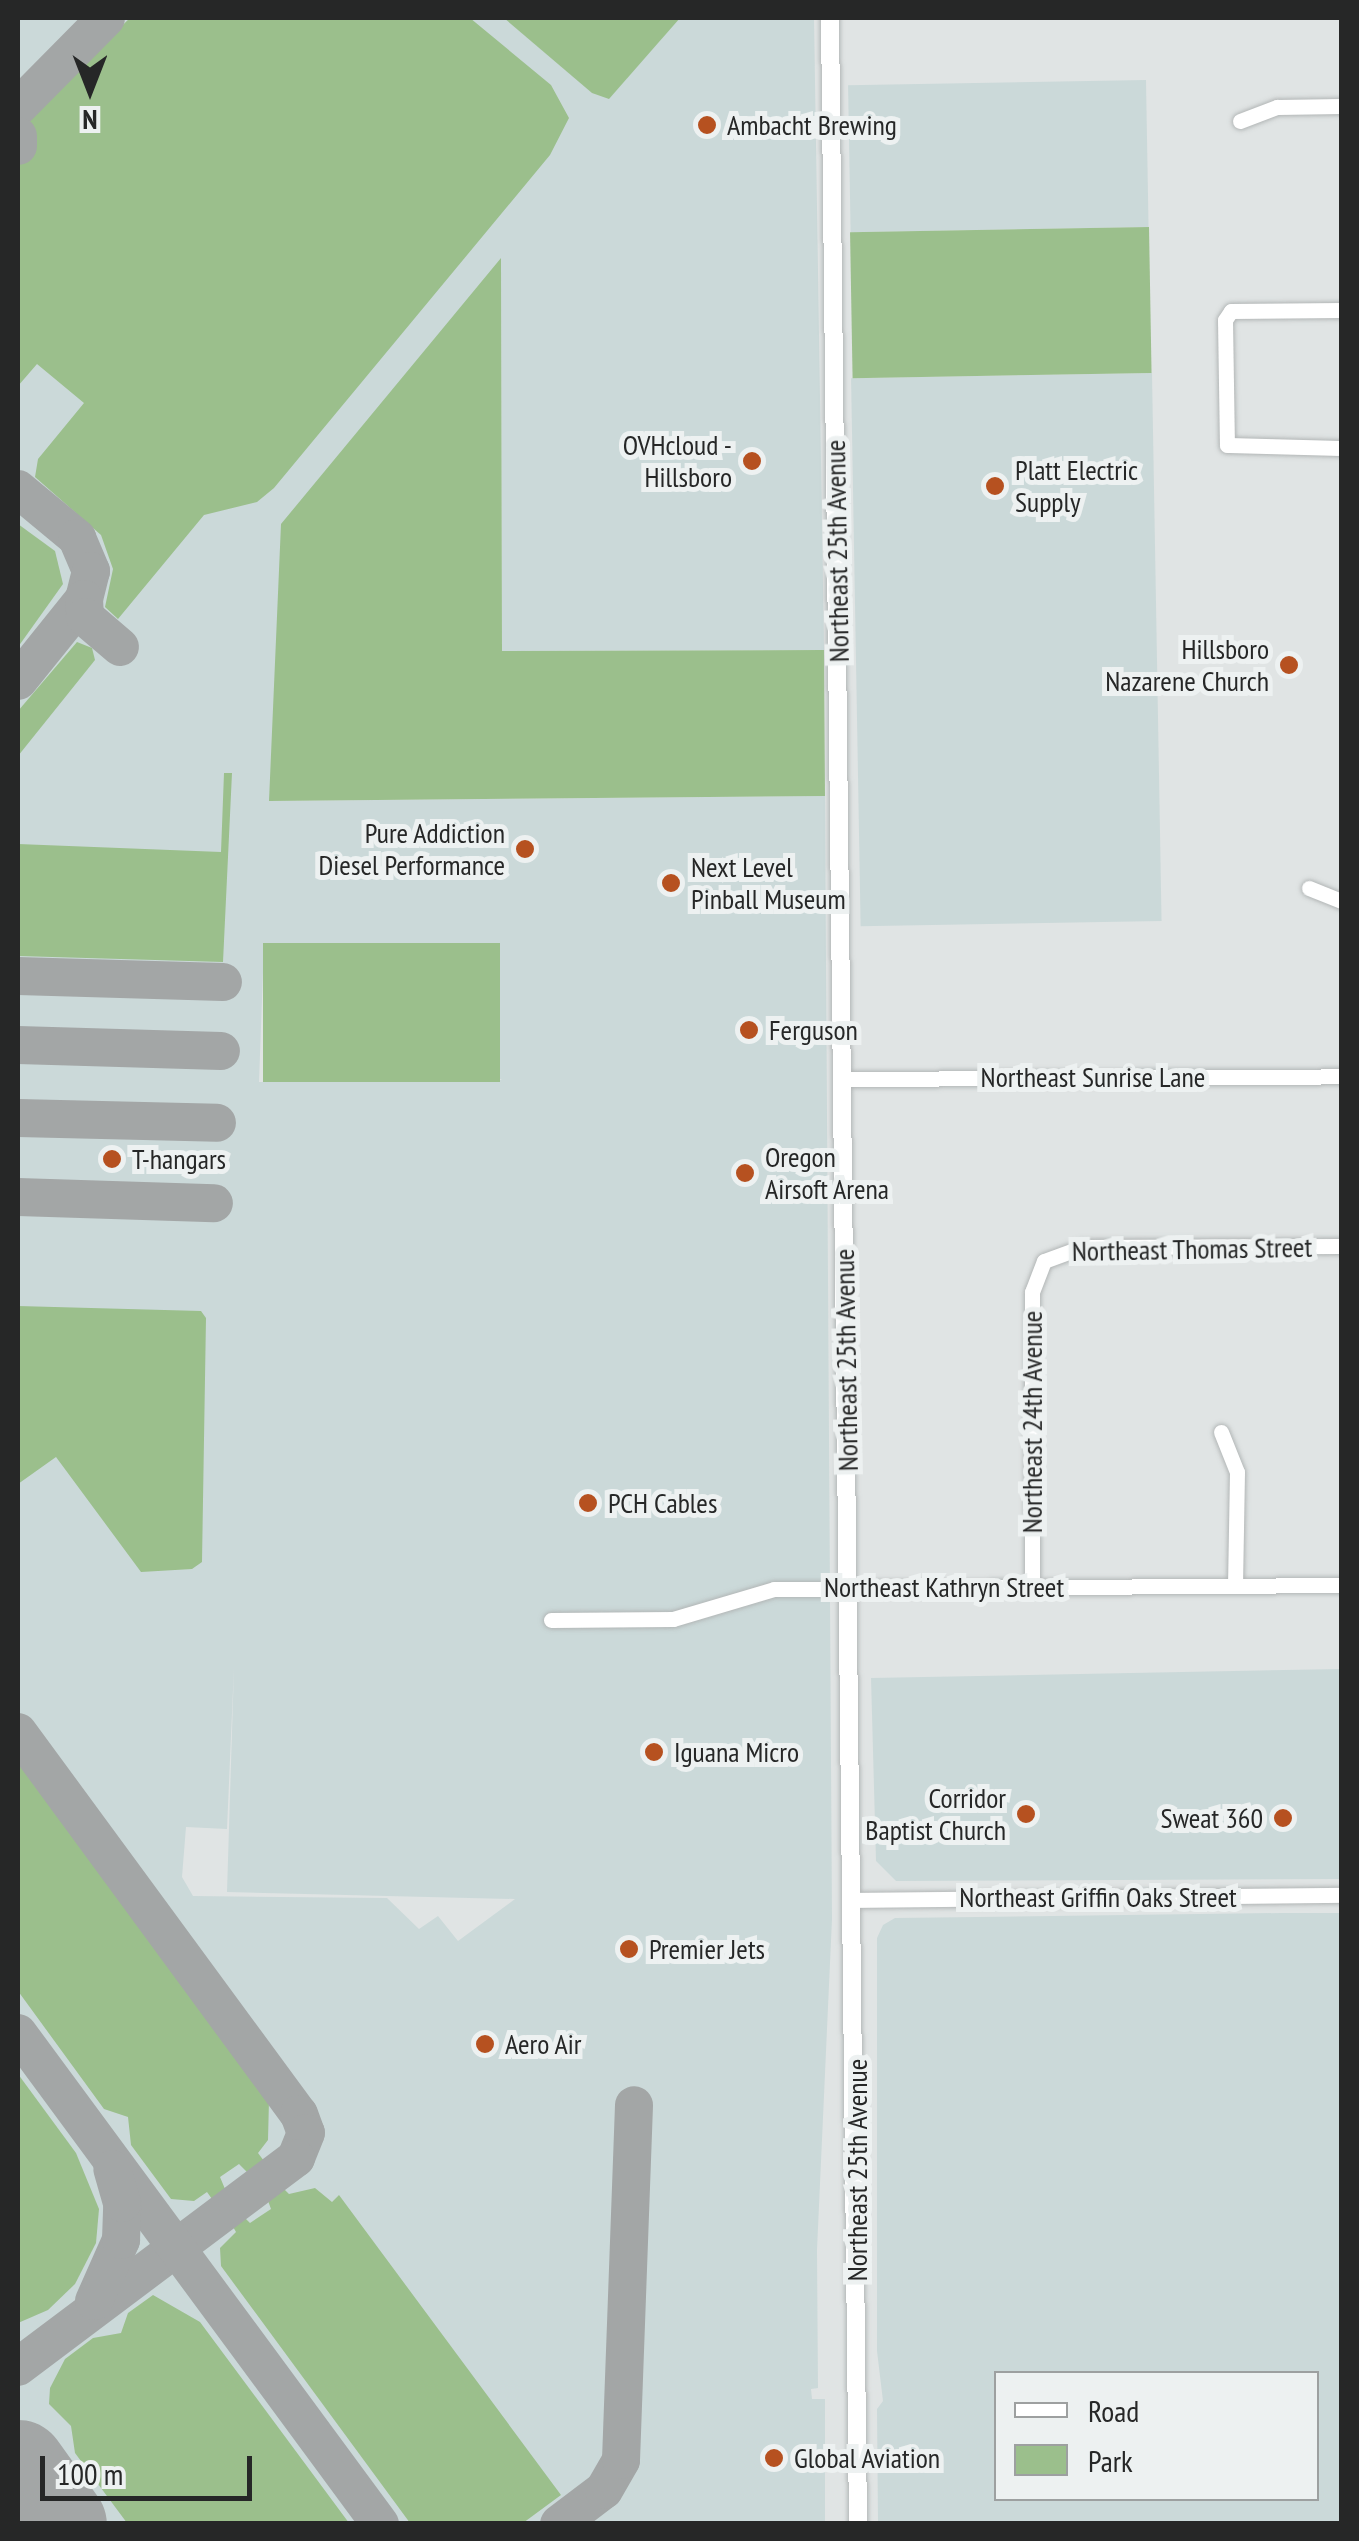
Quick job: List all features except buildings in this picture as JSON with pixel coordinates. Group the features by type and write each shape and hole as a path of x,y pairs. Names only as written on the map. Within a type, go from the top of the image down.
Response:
{"main road":[{"name":"Northeast 25th Avenue","path":"830,18 858,2524"}],"street":[{"path":"1240,120 1277,107 1342,106"},
{"path":"1342,310 1231,311 1225,320 1226,440 1234,448 1342,448"},
{"path":"1309,888 1342,901"},
{"name":"Northeast Sunrise Lane","path":"844,1079 1342,1076"},
{"name":"Northeast Thomas Street","path":"1044,1261 1082,1247 1342,1246"},
{"name":"Northeast 24th Avenue","path":"1032,1587 1032,1292 1044,1261"},
{"path":"1221,1432 1237,1472 1235,1585"},
{"name":"Northeast Kathryn Street","path":"551,1620 673,1619 746,1593 848,1587 1342,1584"},
{"name":"Northeast Griffin Oaks Street","path":"854,1900 1342,1896"}],"shaded area":[{"path":"18,18 814,18 824,650 502,651 501,261 271,801 825,796 832,1919 817,2250 818,2388 811,2389 812,2399 825,2399 825,2523 18,2523","holes":["264,944 502,1080 259,1082","234,1667 227,1892 515,1899 458,1941 438,1916 419,1929 387,1898 193,1896 182,1877 186,1827 227,1829"]},
{"path":"1146,80 1149,227 851,232 848,85"},
{"path":"1152,373 1162,921 861,926 851,378"},
{"path":"1341,1669 1341,1879 896,1881 876,1861 871,1678"},
{"path":"1341,1913 1341,2523 878,2523 877,2409 883,2401 877,2351 877,1938 883,1925 895,1918"}],"green space":[{"path":"130,18 470,18 551,85 569,118 550,155 274,488 257,502 204,515 118,619 105,607 113,569 101,535 35,477 38,459 84,403 37,364 18,386 18,173 32,112"},
{"path":"504,18 680,18 609,99 592,93"},
{"path":"1149,227 1152,373 853,378 850,232"},
{"path":"501,258 502,651 824,650 825,796 269,801 281,524"},
{"path":"18,524 55,551 63,584 18,647"},
{"path":"77,642 92,648 95,660 18,756 18,711"},
{"path":"224,773 232,773 223,962 18,956 18,844 221,852"},
{"path":"263,943 500,943 500,1082 263,1082"},
{"path":"18,1306 201,1311 206,1318 202,1562 192,1569 141,1572 56,1457 18,1484"},
{"path":"18,1754 269,2100 268,2140 258,2153 264,2161 248,2173 239,2164 220,2177 225,2189 212,2199 207,2192 194,2201 171,2199 131,2145 128,2117 104,2109 18,1991"},
{"path":"18,2074 76,2153 99,2209 96,2243 75,2284 48,2310 18,2323"},
{"path":"282,2187 289,2194 315,2188 332,2202 339,2195 561,2495 523,2523 410,2523 221,2266 220,2248 236,2232 232,2225 243,2216 250,2223 271,2209 267,2198"},
{"path":"153,2295 200,2322 349,2523 127,2523 75,2453 71,2426 49,2404 50,2388 65,2359 93,2338 121,2333 128,2313"}],"taxiway":[{"path":"18,107 106,18"},
{"path":"18,136 18,146"},
{"path":"18,489 77,538 91,571 84,599 18,681"},
{"path":"84,599 85,617 120,647"},
{"path":"18,976 223,982"},
{"path":"18,1045 221,1051"},
{"path":"18,1118 217,1123"},
{"path":"18,1197 214,1203"},
{"path":"18,1732 299,2114 306,2133 296,2158 18,2367"},
{"path":"18,2033 380,2524"},
{"path":"559,2524 604,2490 621,2460 634,2105"},
{"path":"94,2301 121,2240 122,2203 112,2169"}],"runway":[{"path":"18,2467 59,2524"}],"place":[{"name":"Ambacht Brewing","path":"707,125"},
{"name":"OVHcloud - Hillsboro","path":"752,461"},
{"name":"Platt Electric Supply","path":"995,486"},
{"name":"Hillsboro Nazarene Church","path":"1289,665"},
{"name":"Pure Addiction Diesel Performance","path":"525,849"},
{"name":"Next Level Pinball Museum","path":"671,883"},
{"name":"Ferguson","path":"749,1030"},
{"name":"T-hangars","path":"112,1159"},
{"name":"Oregon Airsoft Arena","path":"745,1173"},
{"name":"PCH Cables","path":"588,1503"},
{"name":"Iguana Micro","path":"654,1752"},
{"name":"Corridor Baptist Church","path":"1026,1814"},
{"name":"Sweat 360","path":"1283,1818"},
{"name":"Premier Jets","path":"629,1949"},
{"name":"Aero Air","path":"485,2044"},
{"name":"Global Aviation","path":"774,2458"}]}
